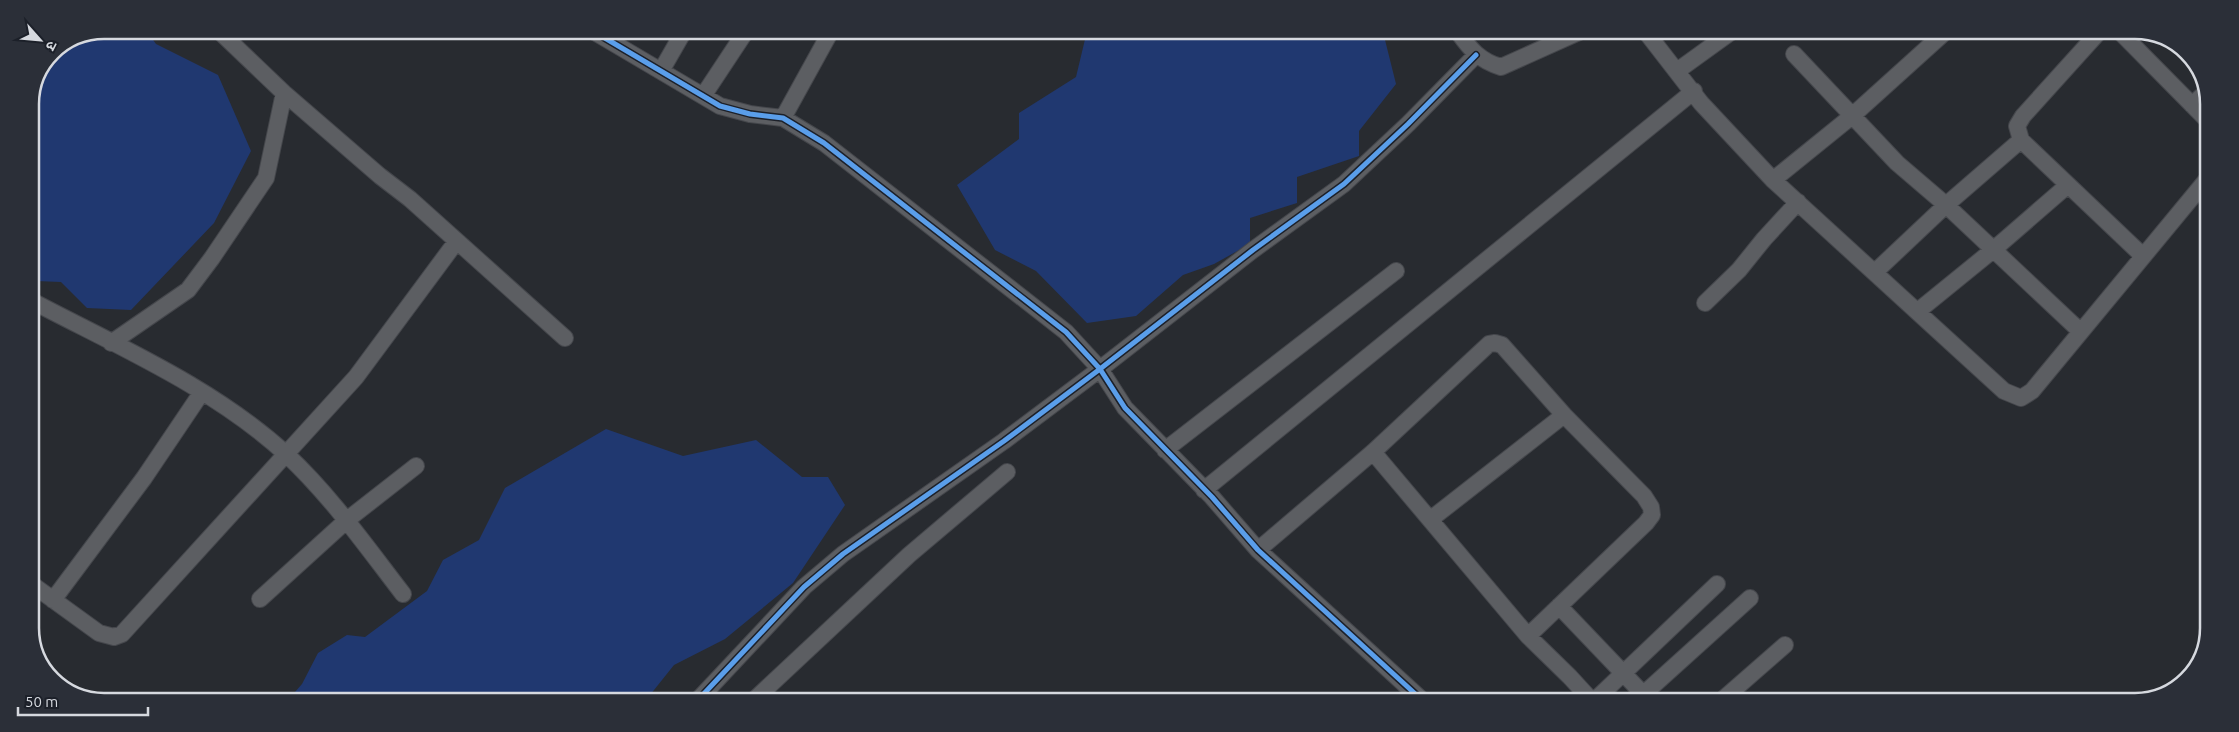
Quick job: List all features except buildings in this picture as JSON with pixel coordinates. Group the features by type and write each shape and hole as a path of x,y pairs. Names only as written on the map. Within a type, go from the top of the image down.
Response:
{"street":[{"path":"227,39 284,93 380,176 410,199 565,338"},
{"path":"606,39 720,106 743,112 783,118 824,143 1066,332 1100,369 1125,408 1226,512 1258,550 1414,693"},
{"path":"661,71 679,39"},
{"path":"704,96 741,39"},
{"path":"783,118 827,39"},
{"path":"1465,39 1476,56 1488,64 1501,67 1563,39"},
{"path":"1652,39 1702,102 1773,180 2004,391 2021,398 2032,391 2200,188"},
{"path":"1677,70 1721,39"},
{"path":"1773,180 1852,116 1937,39"},
{"path":"2092,39 2023,116 2017,126 2020,140 2143,256"},
{"path":"2133,39 2200,113"},
{"path":"1794,54 1897,163 1946,205 2080,331"},
{"path":"705,693 804,587 843,554 996,447 1253,250 1344,184 1476,56"},
{"path":"112,343 188,290 212,258 266,178 284,93"},
{"path":"2192,105 2200,98"},
{"path":"1208,493 1702,102"},
{"path":"1875,272 1946,205 2020,140"},
{"path":"1918,312 1993,250 2068,184"},
{"path":"1705,303 1739,270 1798,202"},
{"path":"39,590 98,633 114,637 122,634 356,377 456,242"},
{"path":"1165,450 1396,271"},
{"path":"39,305 202,392 254,428 286,455 347,520 403,594"},
{"path":"1258,550 1373,452 1489,344 1502,345 1564,415 1644,496 1651,507 1652,515 1646,523 1528,636"},
{"path":"53,600 144,478 202,392"},
{"path":"1431,519 1564,415"},
{"path":"1373,452 1528,636 1585,693"},
{"path":"260,599 347,520 416,466"},
{"path":"761,693 909,555 1007,472"},
{"path":"1601,693 1717,584"},
{"path":"1646,693 1750,598"},
{"path":"1559,606 1622,672 1637,693"},
{"path":"1731,693 1785,645"}],"water":[{"path":"104,39 152,39 156,44 218,75 251,151 214,223 131,310 87,308 61,282 39,281 40,91 44,79 52,65 65,65 65,52 79,44 91,40"},
{"path":"1085,39 1385,39 1396,84 1359,131 1359,156 1297,177 1297,203 1250,218 1250,244 1214,264 1183,275 1136,316 1087,323 1036,271 995,250 957,185 1019,139 1019,113 1076,77"},
{"path":"606,429 683,456 756,440 802,477 828,477 845,505 793,583 725,639 674,665 652,693 294,693 302,684 318,653 347,635 365,637 427,591 443,560 479,540 505,488"}],"cycle path":[{"path":"607,39 720,106 750,114 783,118 824,143 1066,332 1100,369 1125,408 1212,497 1258,550 1414,693"},
{"path":"705,693 804,587 843,554 1004,441 1253,250 1344,184 1408,124 1476,55"}]}
